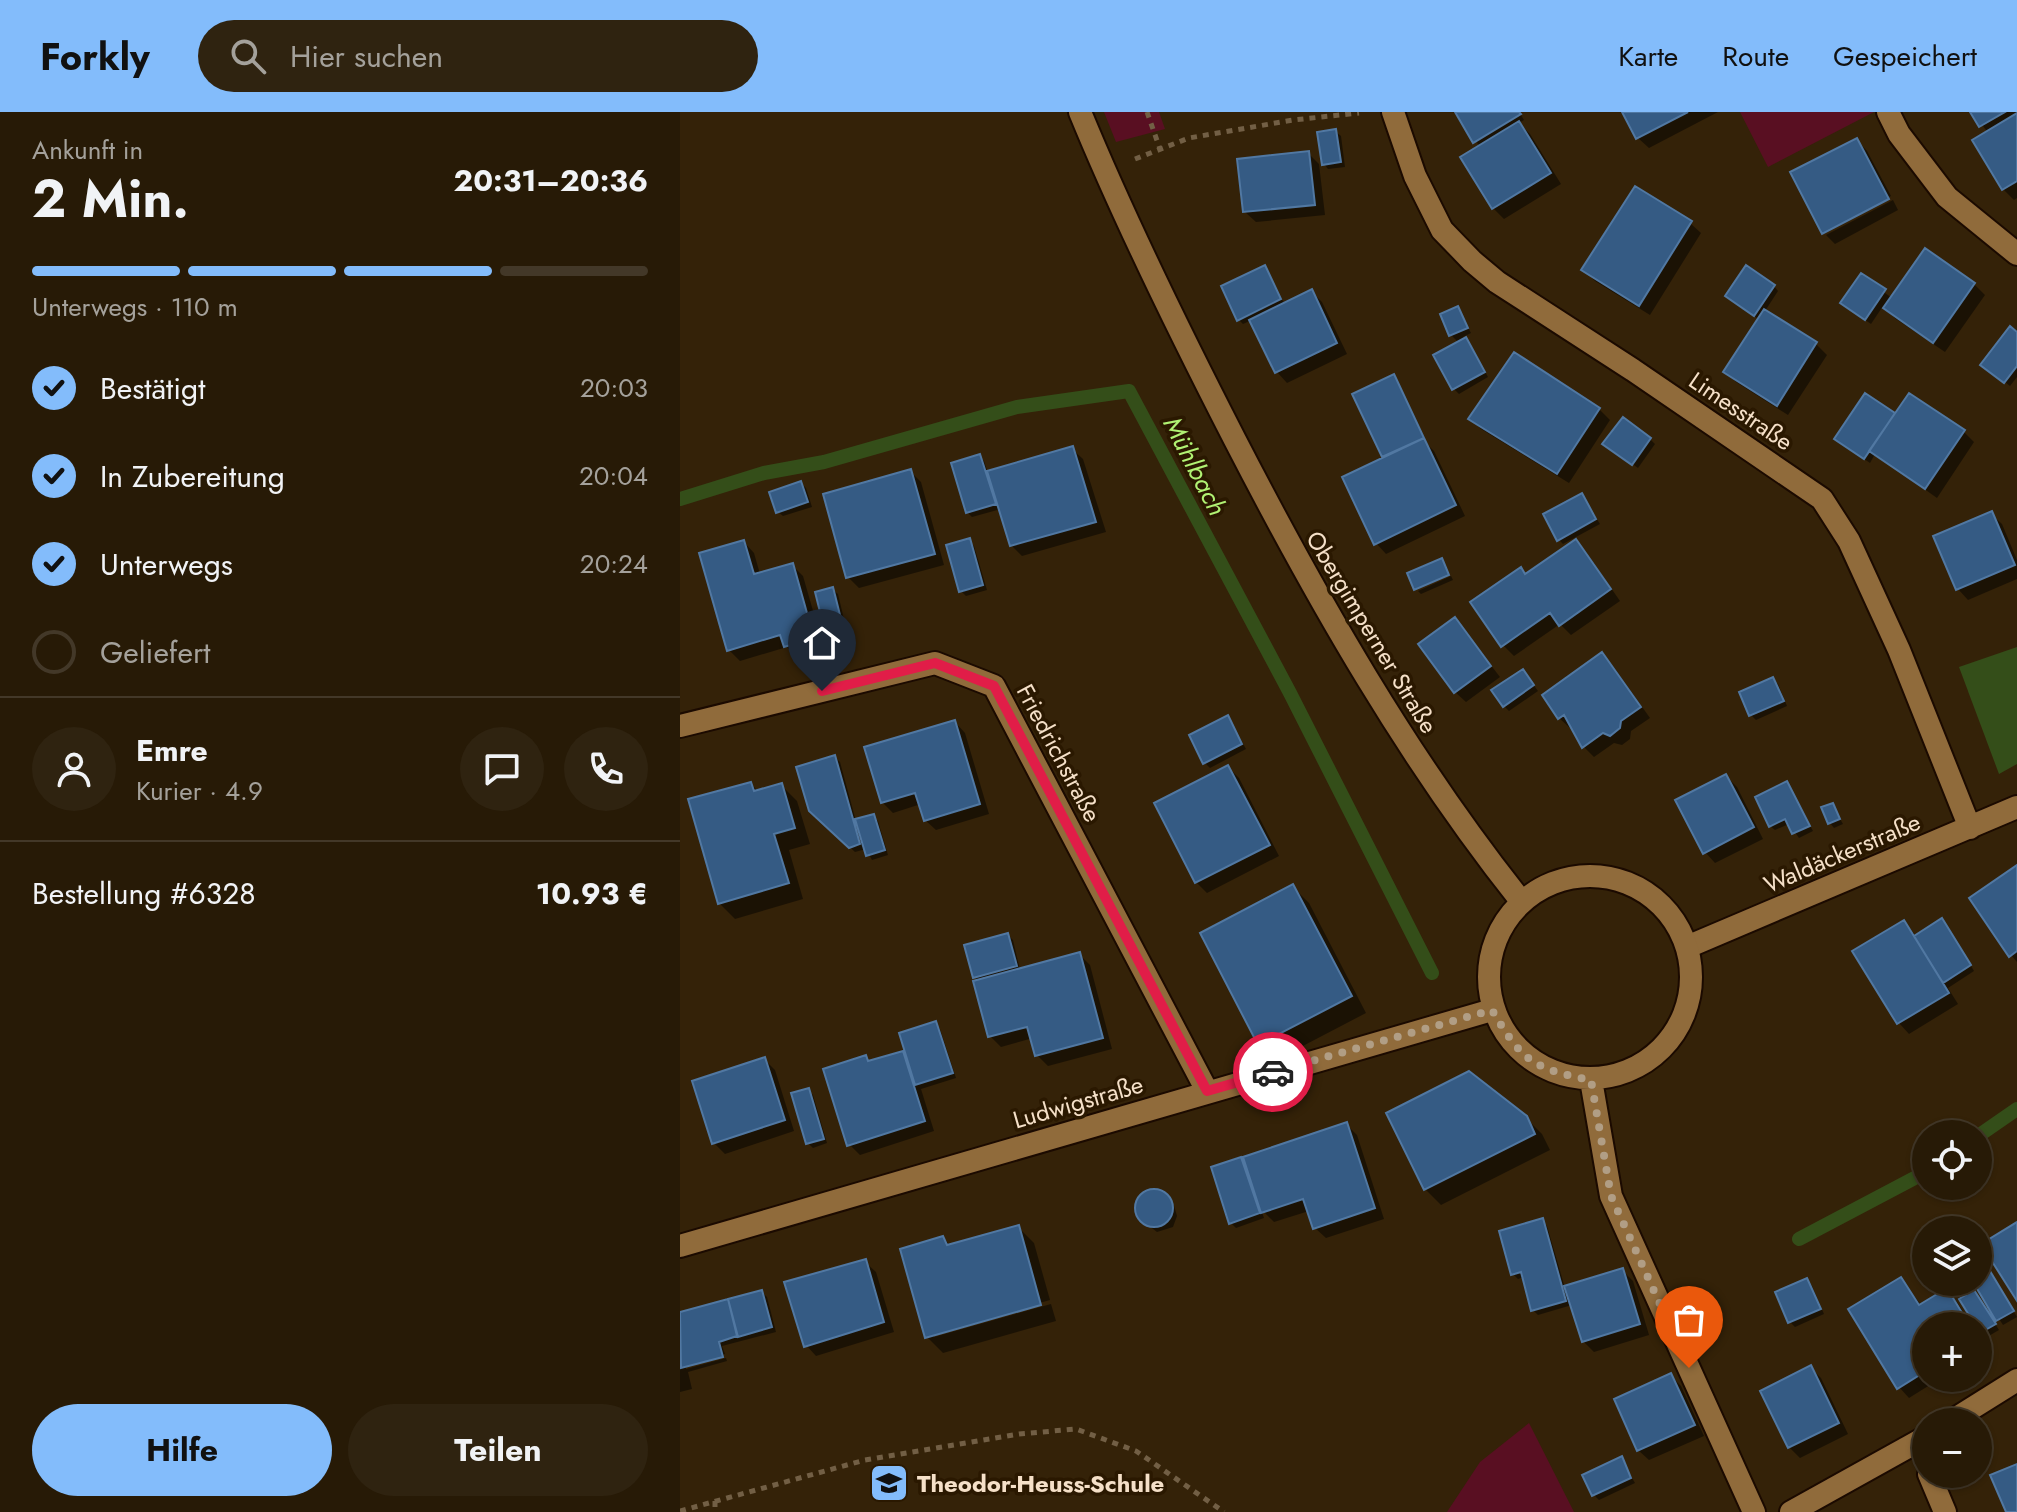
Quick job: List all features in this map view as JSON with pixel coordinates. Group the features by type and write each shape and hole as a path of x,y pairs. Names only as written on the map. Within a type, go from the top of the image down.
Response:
{"street":[{"name":"Obergimperner Straße","path":"1080,112 1104,170 1202,375 1310,584 1414,753 1473,841 1521,901"},
{"name":"Limesstraße","path":"1393,112 1415,176 1442,230 1472,261 1497,282 1822,499 1849,541 1899,650 1970,828"},
{"path":"1888,112 1899,134 1947,197 2017,254"},
{"name":"Friedrichstraße","path":"680,726 935,663 994,686 1207,1091"},
{"name":"Waldäckerstraße","path":"1687,947 2017,807"},
{"path":"1610,876 1649,893 1678,924 1687,947 1691,965 1688,1007 1666,1045 1632,1070 1591,1080 1549,1072 1514,1047 1492,1010 1487,967 1500,927 1528,894 1567,877 1610,876"},
{"name":"Ludwigstraße","path":"680,1246 1492,1010"},
{"path":"1591,1080 1611,1196 1754,1512"},
{"path":"1972,1408 2017,1380"},
{"path":"1791,1512 1912,1445"},
{"path":"1935,1488 1945,1512"}],"path":[{"path":"1147,112 1160,149 1189,138 1293,120 1373,112"},
{"path":"680,1511 865,1460 1019,1434 1076,1429 1136,1451 1224,1512"},
{"path":"715,1501 715,1512"}],"shaded area":[{"path":"1104,112 1159,112 1165,129 1116,142"},
{"path":"1740,112 1874,112 1768,167"},
{"path":"2017,647 2017,764 1999,774 1959,667"},
{"path":"1529,1423 1574,1512 1447,1512 1480,1462"}],"building":[{"path":"1455,112 1519,112 1521,114 1473,143"},
{"path":"1622,112 1688,112 1636,139"},
{"path":"1970,112 2005,112 1979,127"},
{"path":"2017,113 2017,181 2002,190 1972,140"},
{"path":"1519,121 1551,173 1492,209 1460,157"},
{"path":"1336,129 1341,162 1322,165 1317,132"},
{"path":"1857,138 1889,199 1822,234 1790,172"},
{"path":"1309,151 1315,205 1243,212 1237,159"},
{"path":"1635,186 1692,221 1639,306 1581,270"},
{"path":"1925,248 1975,283 1933,343 1883,308"},
{"path":"1265,265 1281,299 1237,321 1221,286"},
{"path":"1746,265 1775,285 1754,316 1725,296"},
{"path":"1861,273 1886,289 1865,320 1840,303"},
{"path":"1312,289 1337,343 1275,373 1249,320"},
{"path":"1458,306 1468,328 1449,336 1440,314"},
{"path":"1764,309 1817,342 1777,406 1723,372"},
{"path":"2010,326 2017,332 2017,366 2004,383 1980,365"},
{"path":"1466,337 1485,372 1452,390 1433,355"},
{"path":"1514,352 1600,408 1557,474 1468,419"},
{"path":"1394,374 1424,438 1382,457 1352,394"},
{"path":"1865,393 1895,413 1864,459 1834,439"},
{"path":"1909,393 1965,430 1925,489 1869,451"},
{"path":"1623,417 1651,438 1632,465 1602,444"},
{"path":"1424,438 1456,505 1374,545 1342,477"},
{"path":"1073,446 1096,522 1010,546 987,471"},
{"path":"980,454 996,504 966,513 951,463"},
{"path":"911,469 935,554 846,578 823,494"},
{"path":"801,481 808,502 776,513 769,492"},
{"path":"1582,493 1596,519 1557,541 1543,514"},
{"path":"1992,511 2015,565 1956,590 1933,536"},
{"path":"970,538 983,585 959,592 946,545"},
{"path":"1576,539 1611,589 1559,626 1550,613 1501,647 1470,602 1521,567 1525,574"},
{"path":"744,540 754,574 793,563 814,638 784,647 780,635 727,651 699,553"},
{"path":"1442,558 1449,575 1414,590 1407,573"},
{"path":"833,587 843,627 825,632 815,592"},
{"path":"1455,617 1491,666 1454,693 1418,644"},
{"path":"1602,652 1641,707 1621,721 1620,728 1610,736 1603,733 1582,748 1564,715 1558,719 1542,695"},
{"path":"1523,669 1534,685 1503,707 1491,690"},
{"path":"1773,677 1784,701 1749,716 1739,692"},
{"path":"1228,715 1242,744 1203,764 1189,735"},
{"path":"955,720 980,804 924,821 915,793 881,803 864,747"},
{"path":"835,755 860,844 849,848 809,811 796,767"},
{"path":"1228,765 1270,845 1195,883 1154,803"},
{"path":"1726,774 1754,827 1703,854 1675,800"},
{"path":"1787,781 1810,826 1792,834 1785,819 1769,827 1755,797"},
{"path":"751,782 754,791 782,783 795,828 774,834 789,883 718,904 688,799"},
{"path":"1833,803 1840,819 1828,824 1821,807"},
{"path":"874,814 885,850 866,856 855,819"},
{"path":"2017,865 2017,951 2009,957 1969,898"},
{"path":"1293,884 1352,996 1258,1045 1200,933"},
{"path":"1942,918 1971,965 1943,983 1914,936"},
{"path":"1904,920 1949,993 1897,1024 1852,951"},
{"path":"1008,933 1017,966 973,978 964,945"},
{"path":"1080,952 1103,1038 1035,1056 1027,1027 988,1037 973,981"},
{"path":"936,1021 953,1073 915,1085 899,1033"},
{"path":"903,1051 925,1121 847,1146 823,1069 866,1055 868,1061"},
{"path":"765,1057 785,1120 712,1144 692,1081"},
{"path":"1469,1071 1527,1116 1535,1134 1424,1190 1386,1113"},
{"path":"809,1088 824,1139 806,1144 791,1093"},
{"path":"1347,1122 1375,1208 1313,1229 1303,1199 1261,1213 1243,1157"},
{"path":"1241,1157 1260,1213 1229,1224 1211,1167"},
{"path":"1154,1189 1167,1195 1173,1208 1167,1221 1154,1227 1141,1221 1135,1208 1141,1195"},
{"path":"1543,1218 1566,1301 1531,1311 1521,1272 1511,1275 1499,1231"},
{"path":"2017,1222 2017,1301 1992,1261 1992,1237"},
{"path":"1019,1225 1041,1305 925,1338 900,1249 943,1236 947,1245"},
{"path":"866,1259 884,1322 804,1347 784,1282"},
{"path":"1623,1268 1640,1324 1582,1342 1564,1286"},
{"path":"1992,1274 2014,1311 1996,1321 1981,1296 1992,1296"},
{"path":"1901,1277 1919,1305 1934,1296 1952,1296 1962,1312 1912,1312 1912,1380 1897,1389 1848,1309"},
{"path":"1807,1278 1821,1309 1788,1323 1775,1292"},
{"path":"762,1290 772,1327 738,1337 728,1299"},
{"path":"1978,1296 1988,1312 1967,1312 1959,1299"},
{"path":"728,1299 737,1336 719,1342 723,1357 681,1368 680,1312"},
{"path":"1811,1365 1839,1423 1788,1448 1760,1391"},
{"path":"1671,1373 1695,1425 1637,1451 1614,1399"},
{"path":"1622,1456 1631,1478 1592,1496 1582,1475"},
{"path":"2017,1464 2017,1512 2006,1512 1992,1474"}],"waterway":[{"name":"Mühlbach","path":"680,499 764,473 824,462 1017,407 1129,391 1290,693 1432,973"},
{"name":"Mühlbach","path":"1992,1126 2017,1109"},
{"name":"Mühlbach","path":"1799,1239 1912,1179"}],"way so far":[{"path":"1273,1072 1492,1010 1514,1047 1549,1072 1591,1080 1611,1196 1689,1368"}],"place":[{"name":"Theodor-Heuss-Schule","path":"889,1483"}],"route":[{"path":"822,691 935,663 994,686 1207,1091 1273,1072"}]}
